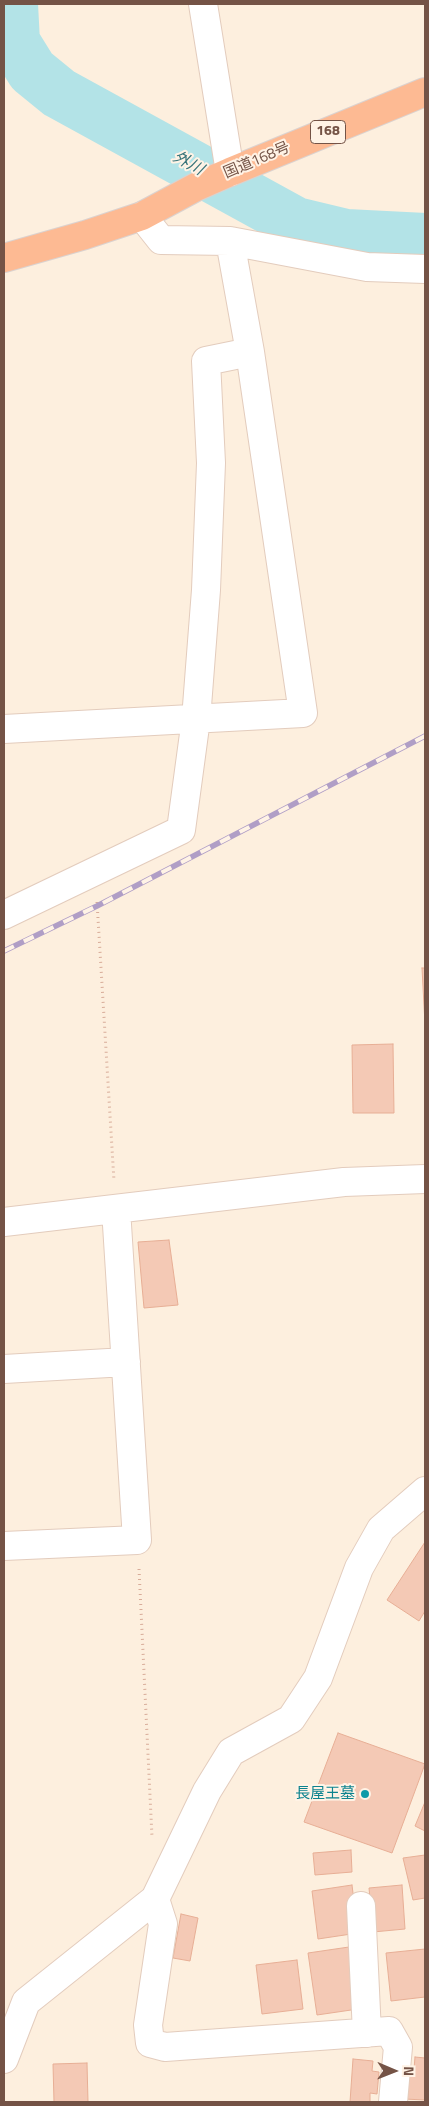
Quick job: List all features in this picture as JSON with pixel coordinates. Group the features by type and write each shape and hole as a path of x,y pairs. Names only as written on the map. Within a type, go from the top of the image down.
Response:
{"highway":[{"name":"国道168号","path":"4,258 85,235 142,216 230,172 425,92"}],"street":[{"path":"203,4 230,172"},
{"path":"142,216 161,240 230,241 367,267 425,269"},
{"path":"4,729 303,713 250,352 230,241"},
{"path":"4,915 181,830 196,719 206,590 211,463 206,361 250,352"},
{"path":"4,1222 344,1182 425,1179"},
{"path":"4,1546 137,1540 116,1209"},
{"path":"4,1369 126,1362"},
{"path":"4,2060 26,2002 155,1899 207,1792 231,1752 291,1719 318,1678 358,1568 381,1529 425,1491"},
{"path":"155,1899 164,1924 148,2024 150,2043 165,2047 389,2031 398,2047 393,2102"},
{"path":"361,1906 367,2033"}],"path":[{"path":"97,871 97,906 116,1209"},
{"path":"137,1540 152,1839"}],"building":[{"path":"422,968 425,968 425,1024"},
{"path":"393,1044 394,1113 353,1113 352,1045"},
{"path":"169,1240 178,1305 144,1308 138,1242"},
{"path":"425,1542 425,1611 419,1621 387,1600"},
{"name":"長屋王墓","path":"338,1733 425,1764 392,1853 304,1822"},
{"path":"425,1802 425,1831 415,1826"},
{"path":"351,1850 352,1872 315,1875 313,1853"},
{"path":"425,1855 425,1898 413,1900 403,1858"},
{"path":"352,1885 358,1933 318,1939 312,1891"},
{"path":"402,1885 405,1929 373,1932 369,1888"},
{"path":"181,1914 198,1918 190,1961 173,1958"},
{"path":"349,1947 358,2009 317,2015 308,1953"},
{"path":"425,1949 425,1997 391,2001 386,1953"},
{"path":"297,1960 303,2009 262,2014 256,1965"},
{"path":"415,2057 425,2058 425,2100 404,2099 406,2068 414,2069"},
{"path":"353,2059 373,2061 372,2071 379,2072 377,2094 370,2093 370,2102 350,2102"},
{"path":"87,2063 88,2102 54,2102 53,2064"}],"waterway":[{"name":"外川","path":"12,4 14,42 32,71 59,93 296,223 346,235 425,239"}],"railway":[{"path":"4,951 97,906 425,736"}],"place":[{"name":"長屋王墓","path":"365,1794"}]}
